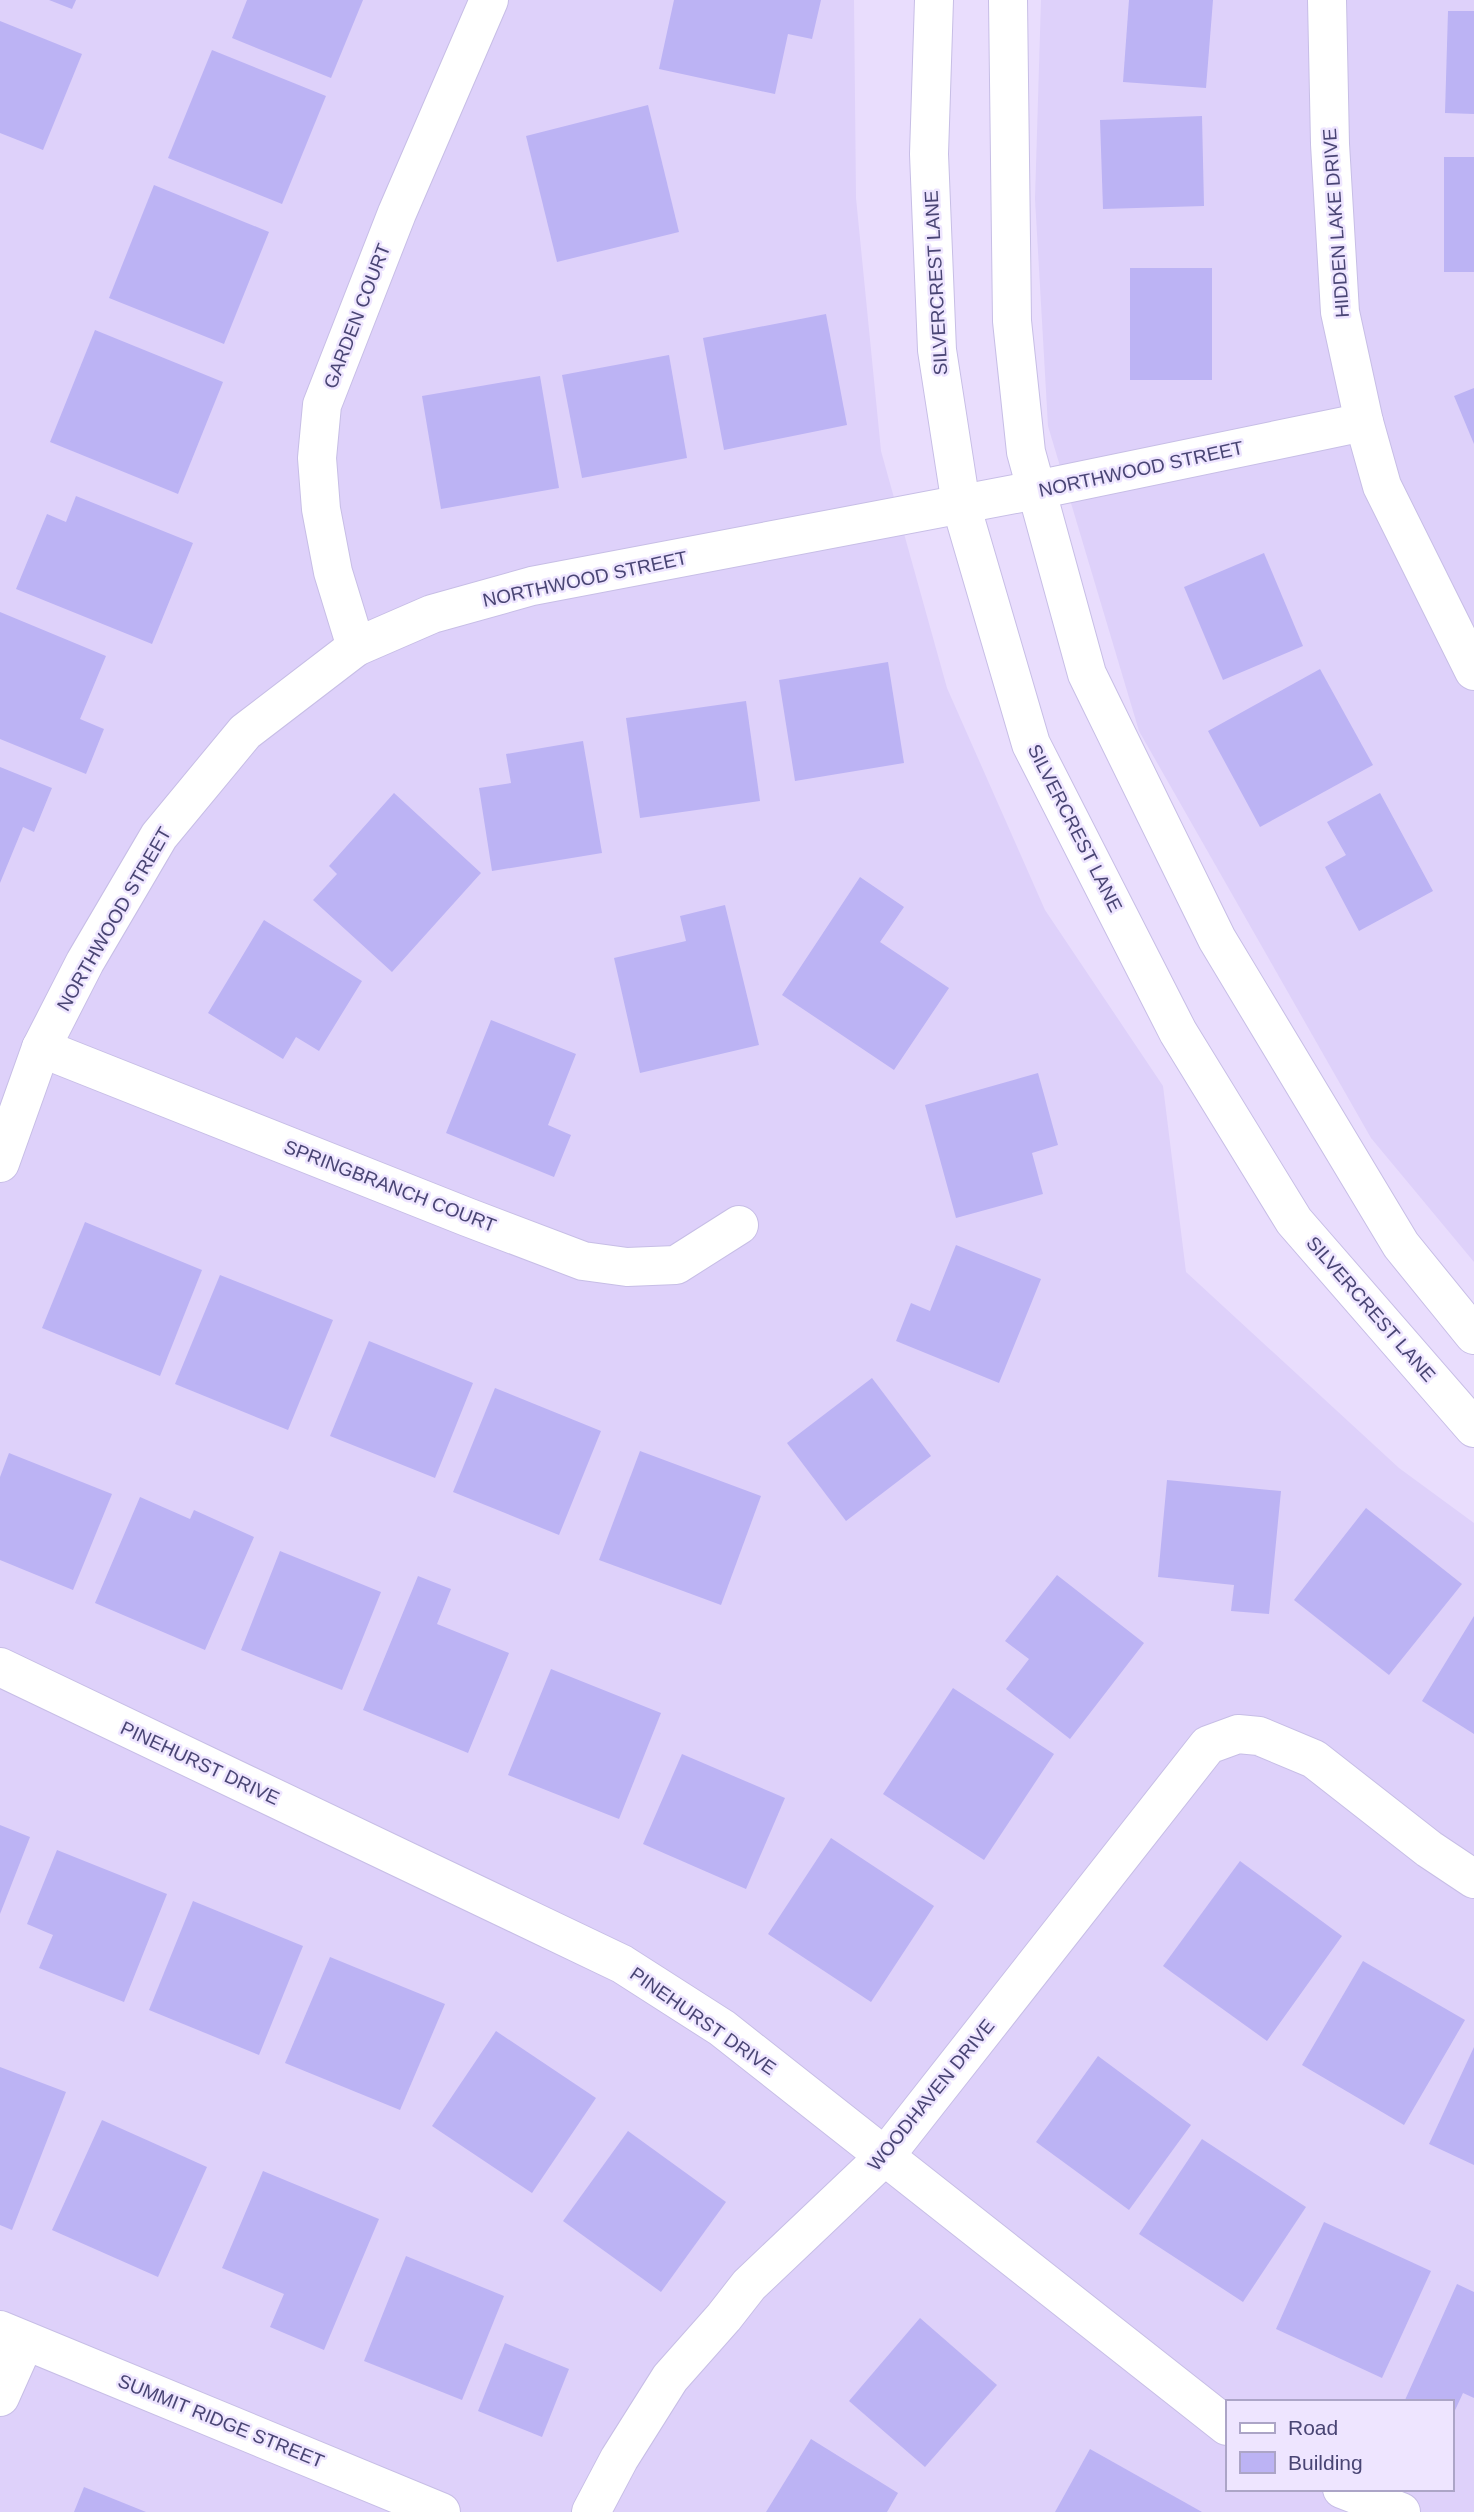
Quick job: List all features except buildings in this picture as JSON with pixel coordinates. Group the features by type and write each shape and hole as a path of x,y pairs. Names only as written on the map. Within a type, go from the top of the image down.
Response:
{"street":[{"name":"GARDEN COURT","path":"356,647 333,572 321,509 317,458 322,405 397,213 489,0"},
{"name":"SILVERCREST LANE","path":"934,0 929,154 937,350 961,505 1031,744 1178,1032 1294,1220 1474,1428"},
{"path":"1008,0 1012,321 1026,452 1087,674 1217,939 1401,1245 1474,1335"},
{"name":"HIDDEN LAKE DRIVE","path":"1326,0 1330,144 1340,312 1364,422 1382,486 1471,658"},
{"name":"NORTHWOOD STREET","path":"0,1163 41,1048 85,962 159,836 246,732 356,647 432,614 533,586 1035,491 1364,422"},
{"name":"SPRINGBRANCH COURT","path":"41,1048 583,1261 627,1267 676,1265 739,1225"},
{"name":"PINEHURST DRIVE","path":"0,1667 622,1964 722,2028 1226,2425"},
{"name":"WOODHAVEN DRIVE","path":"591,2512 619,2459 670,2378 749,2285 885,2156 1208,1745 1238,1734 1259,1736 1314,1759 1429,1849 1474,1879"},
{"path":"0,2397 13,2335"},
{"name":"SUMMIT RIDGE STREET","path":"13,2335 441,2512"},
{"path":"1340,2497 1401,2512"}],"shaded area":[{"path":"0,0 854,0 856,198 881,451 947,688 1045,910 1163,1086 1186,1272 1399,1468 1474,1523 1474,2512 0,2512"},
{"path":"1041,0 1474,0 1474,1262 1371,1138 1139,731 1048,426 1035,199"}]}
